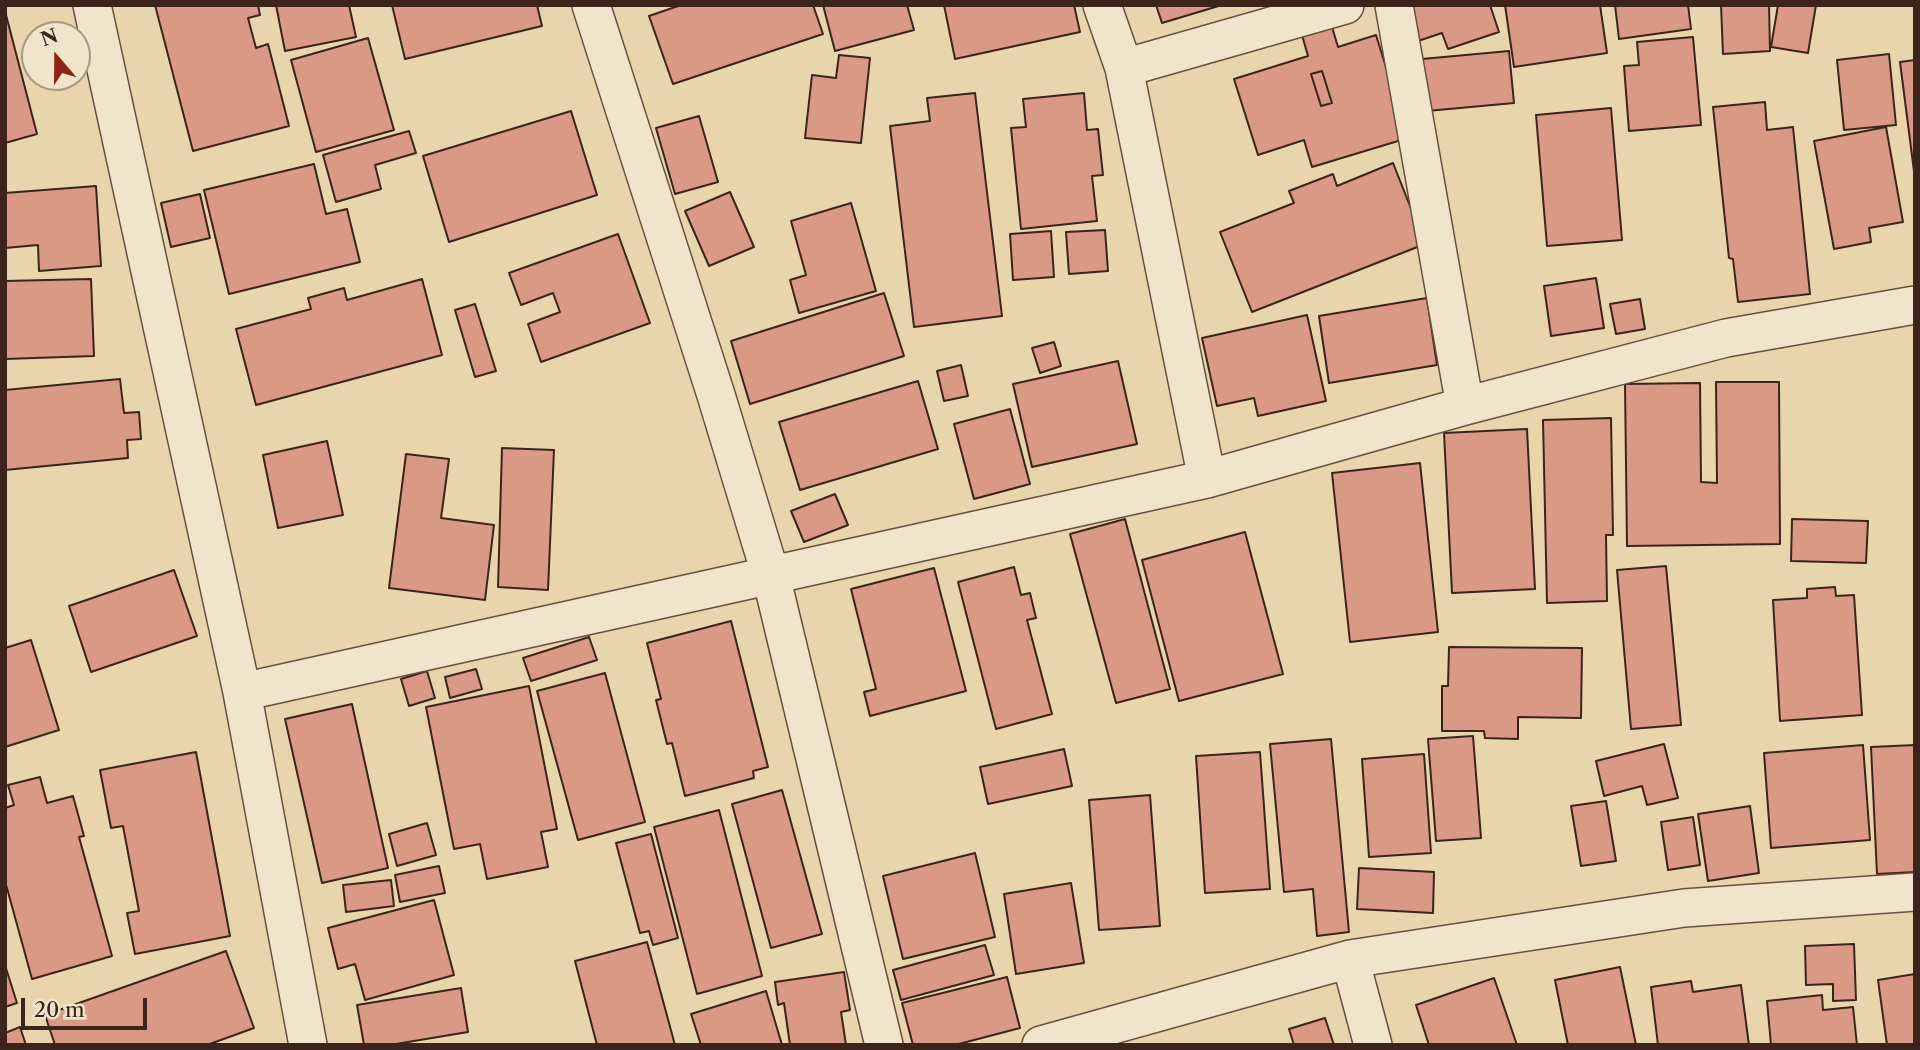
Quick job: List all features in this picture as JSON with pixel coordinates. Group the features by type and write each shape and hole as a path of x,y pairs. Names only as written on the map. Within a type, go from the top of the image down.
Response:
{"street":[{"path":"92,5 242,692 308,1045"},
{"path":"591,5 771,576 884,1045"},
{"path":"1102,5 1124,68 1207,479"},
{"path":"1124,68 1345,5"},
{"path":"1394,5 1465,406"},
{"path":"242,692 1207,479 1465,406 1726,338 1915,305"},
{"path":"1041,1045 1350,959 1684,908 1915,892"},
{"path":"1350,959 1373,1045"}],"building":[{"path":"155,5 258,5 260,15 248,18 256,48 268,44 289,126 193,151"},
{"path":"276,5 349,5 356,37 285,51"},
{"path":"392,5 537,5 542,26 405,59"},
{"path":"681,5 813,5 823,34 673,84 649,16"},
{"path":"823,5 907,5 914,30 835,51"},
{"path":"944,5 1074,5 1080,32 955,59"},
{"path":"1156,5 1222,5 1162,23"},
{"path":"1406,5 1490,5 1499,32 1448,49 1442,33 1418,41"},
{"path":"1505,5 1600,5 1607,53 1514,67"},
{"path":"1615,5 1688,5 1691,29 1619,39"},
{"path":"1721,5 1769,5 1770,51 1723,54"},
{"path":"1778,5 1816,5 1808,53 1771,47"},
{"path":"5,11 21,72 21,91 26,91 37,134 5,143"},
{"path":"1332,27 1338,47 1376,35 1408,138 1312,167 1304,140 1258,155 1234,79 1308,56 1302,35","holes":["1322,71 1332,103 1321,106 1311,74"]},
{"path":"1693,37 1701,125 1629,131 1624,66 1639,65 1637,42"},
{"path":"368,38 394,130 316,152 291,60"},
{"path":"1509,51 1514,103 1427,111 1422,59"},
{"path":"1889,54 1896,125 1844,130 1837,60"},
{"path":"839,55 870,58 861,143 805,138 812,75 836,78"},
{"path":"1915,60 1915,179 1900,62"},
{"path":"1322,71 1332,103 1321,106 1311,74"},
{"path":"975,93 1002,316 914,327 890,126 930,121 927,98"},
{"path":"1084,93 1087,130 1098,129 1103,175 1092,176 1097,221 1021,229 1011,128 1026,127 1023,99"},
{"path":"1765,102 1767,130 1793,127 1810,294 1738,302 1733,259 1729,258 1713,107"},
{"path":"1611,108 1622,240 1547,246 1536,115"},
{"path":"571,111 597,195 449,242 423,156"},
{"path":"699,116 718,182 675,194 656,128"},
{"path":"1886,127 1903,222 1869,228 1871,242 1834,249 1814,141"},
{"path":"409,131 416,153 375,165 381,189 336,202 323,155"},
{"path":"1393,163 1425,244 1252,312 1220,232 1294,203 1289,191 1333,174 1337,186"},
{"path":"314,164 326,214 347,209 360,262 229,294 204,190"},
{"path":"96,186 101,266 39,271 38,245 5,248 5,193"},
{"path":"730,192 754,247 709,266 685,211"},
{"path":"200,194 210,238 171,247 161,203"},
{"path":"851,203 876,291 799,313 790,280 806,275 791,221"},
{"path":"1105,230 1108,271 1069,274 1066,232"},
{"path":"1051,231 1054,277 1013,280 1010,234"},
{"path":"618,234 650,323 541,362 528,324 560,312 553,293 521,305 509,273"},
{"path":"1596,278 1604,328 1551,336 1544,286"},
{"path":"91,279 94,356 5,359 5,281"},
{"path":"422,279 442,355 256,405 236,329 311,309 308,298 344,288 347,300"},
{"path":"884,293 904,356 750,404 731,341"},
{"path":"1427,298 1437,365 1329,383 1319,316"},
{"path":"1640,299 1645,329 1616,334 1610,304"},
{"path":"475,304 496,371 475,377 455,310"},
{"path":"1307,315 1326,401 1258,416 1254,398 1217,406 1202,338"},
{"path":"1054,342 1061,366 1040,373 1032,348"},
{"path":"1118,361 1137,444 1032,467 1013,384"},
{"path":"961,365 968,396 944,401 937,371"},
{"path":"120,379 124,413 139,412 141,439 127,440 128,458 5,470 5,390"},
{"path":"918,381 938,449 800,490 779,422"},
{"path":"1716,382 1779,382 1780,544 1627,546 1625,384 1700,383 1701,482 1717,483"},
{"path":"1010,409 1030,484 974,499 954,424"},
{"path":"1611,418 1613,535 1606,535 1607,601 1547,603 1543,420"},
{"path":"1527,429 1535,589 1452,593 1444,433"},
{"path":"327,441 343,515 278,528 263,455"},
{"path":"502,448 554,450 548,590 498,587"},
{"path":"406,454 449,459 441,518 494,525 485,600 389,588"},
{"path":"1420,463 1438,632 1350,642 1332,473"},
{"path":"835,494 848,525 804,542 791,511"},
{"path":"1125,519 1170,689 1116,703 1070,534"},
{"path":"1792,519 1868,521 1866,563 1791,561"},
{"path":"1245,532 1283,674 1179,701 1142,560"},
{"path":"1666,566 1681,725 1631,729 1617,570"},
{"path":"1014,567 1021,595 1030,593 1036,618 1027,620 1052,714 996,729 958,582"},
{"path":"934,568 966,691 870,716 864,692 876,689 851,589"},
{"path":"174,570 197,636 91,672 69,606"},
{"path":"1835,587 1836,596 1854,595 1862,715 1780,721 1773,600 1807,598 1807,589"},
{"path":"731,621 768,767 753,771 754,778 685,796 672,743 667,744 656,700 661,699 647,643"},
{"path":"589,637 597,660 531,681 523,658"},
{"path":"31,640 59,730 5,747 5,648"},
{"path":"1449,647 1582,648 1581,718 1518,717 1518,739 1485,738 1484,731 1442,731 1442,686 1448,686"},
{"path":"476,669 482,689 450,698 445,677"},
{"path":"427,671 435,698 409,706 401,679"},
{"path":"605,673 645,822 578,840 537,691"},
{"path":"529,686 557,829 541,832 548,867 487,879 480,844 454,849 426,707"},
{"path":"352,704 388,868 322,883 285,719"},
{"path":"1473,736 1481,838 1436,841 1428,739"},
{"path":"1331,739 1349,932 1317,936 1313,889 1284,892 1270,744"},
{"path":"1664,744 1678,798 1647,805 1642,786 1604,796 1596,761"},
{"path":"1863,745 1870,840 1771,848 1764,753"},
{"path":"1915,745 1915,872 1877,874 1871,747"},
{"path":"1064,749 1072,786 988,804 980,767"},
{"path":"196,752 230,936 135,954 127,913 139,911 123,826 111,828 100,770"},
{"path":"1260,752 1270,889 1205,893 1196,756"},
{"path":"1424,754 1431,853 1369,857 1362,759"},
{"path":"40,777 47,803 73,796 84,836 79,837 112,956 32,979 5,881 5,808 14,805 8,785"},
{"path":"782,790 822,934 771,948 732,804"},
{"path":"1150,795 1160,926 1099,930 1089,800"},
{"path":"1606,801 1616,861 1581,866 1571,806"},
{"path":"1750,806 1759,873 1708,881 1698,814"},
{"path":"719,810 762,976 697,994 654,827"},
{"path":"1693,817 1700,865 1668,870 1661,822"},
{"path":"427,823 436,855 397,866 389,834"},
{"path":"651,834 678,938 653,945 649,931 640,933 616,843"},
{"path":"975,853 995,937 903,959 883,876"},
{"path":"439,866 445,893 400,902 395,875"},
{"path":"1359,868 1434,872 1433,913 1357,909"},
{"path":"391,880 394,906 346,912 343,885"},
{"path":"1071,883 1084,963 1016,974 1004,894"},
{"path":"434,900 454,975 365,1000 355,964 338,969 328,928"},
{"path":"647,942 675,1045 597,1045 575,961"},
{"path":"1854,944 1856,1000 1833,1001 1833,984 1806,985 1805,946"},
{"path":"985,945 994,975 901,1000 893,970"},
{"path":"226,951 254,1028 207,1045 55,1045 45,1015"},
{"path":"5,965 17,1003 5,1007"},
{"path":"1620,967 1636,1045 1568,1045 1555,980"},
{"path":"844,972 850,1010 841,1012 846,1045 790,1045 784,1003 778,1005 775,982"},
{"path":"1915,974 1915,1045 1887,1045 1878,980"},
{"path":"1007,977 1020,1028 955,1045 913,1045 902,1003"},
{"path":"1494,978 1517,1045 1429,1045 1416,1005"},
{"path":"1691,981 1693,992 1741,985 1749,1045 1658,1045 1651,987"},
{"path":"461,988 468,1032 390,1045 364,1045 357,1005"},
{"path":"766,991 782,1045 701,1045 691,1014"},
{"path":"1822,995 1823,1010 1853,1007 1857,1045 1771,1045 1767,1001"},
{"path":"1325,1018 1334,1045 1294,1045 1289,1029"},
{"path":"20,1027 26,1045 5,1045 5,1033"}]}
